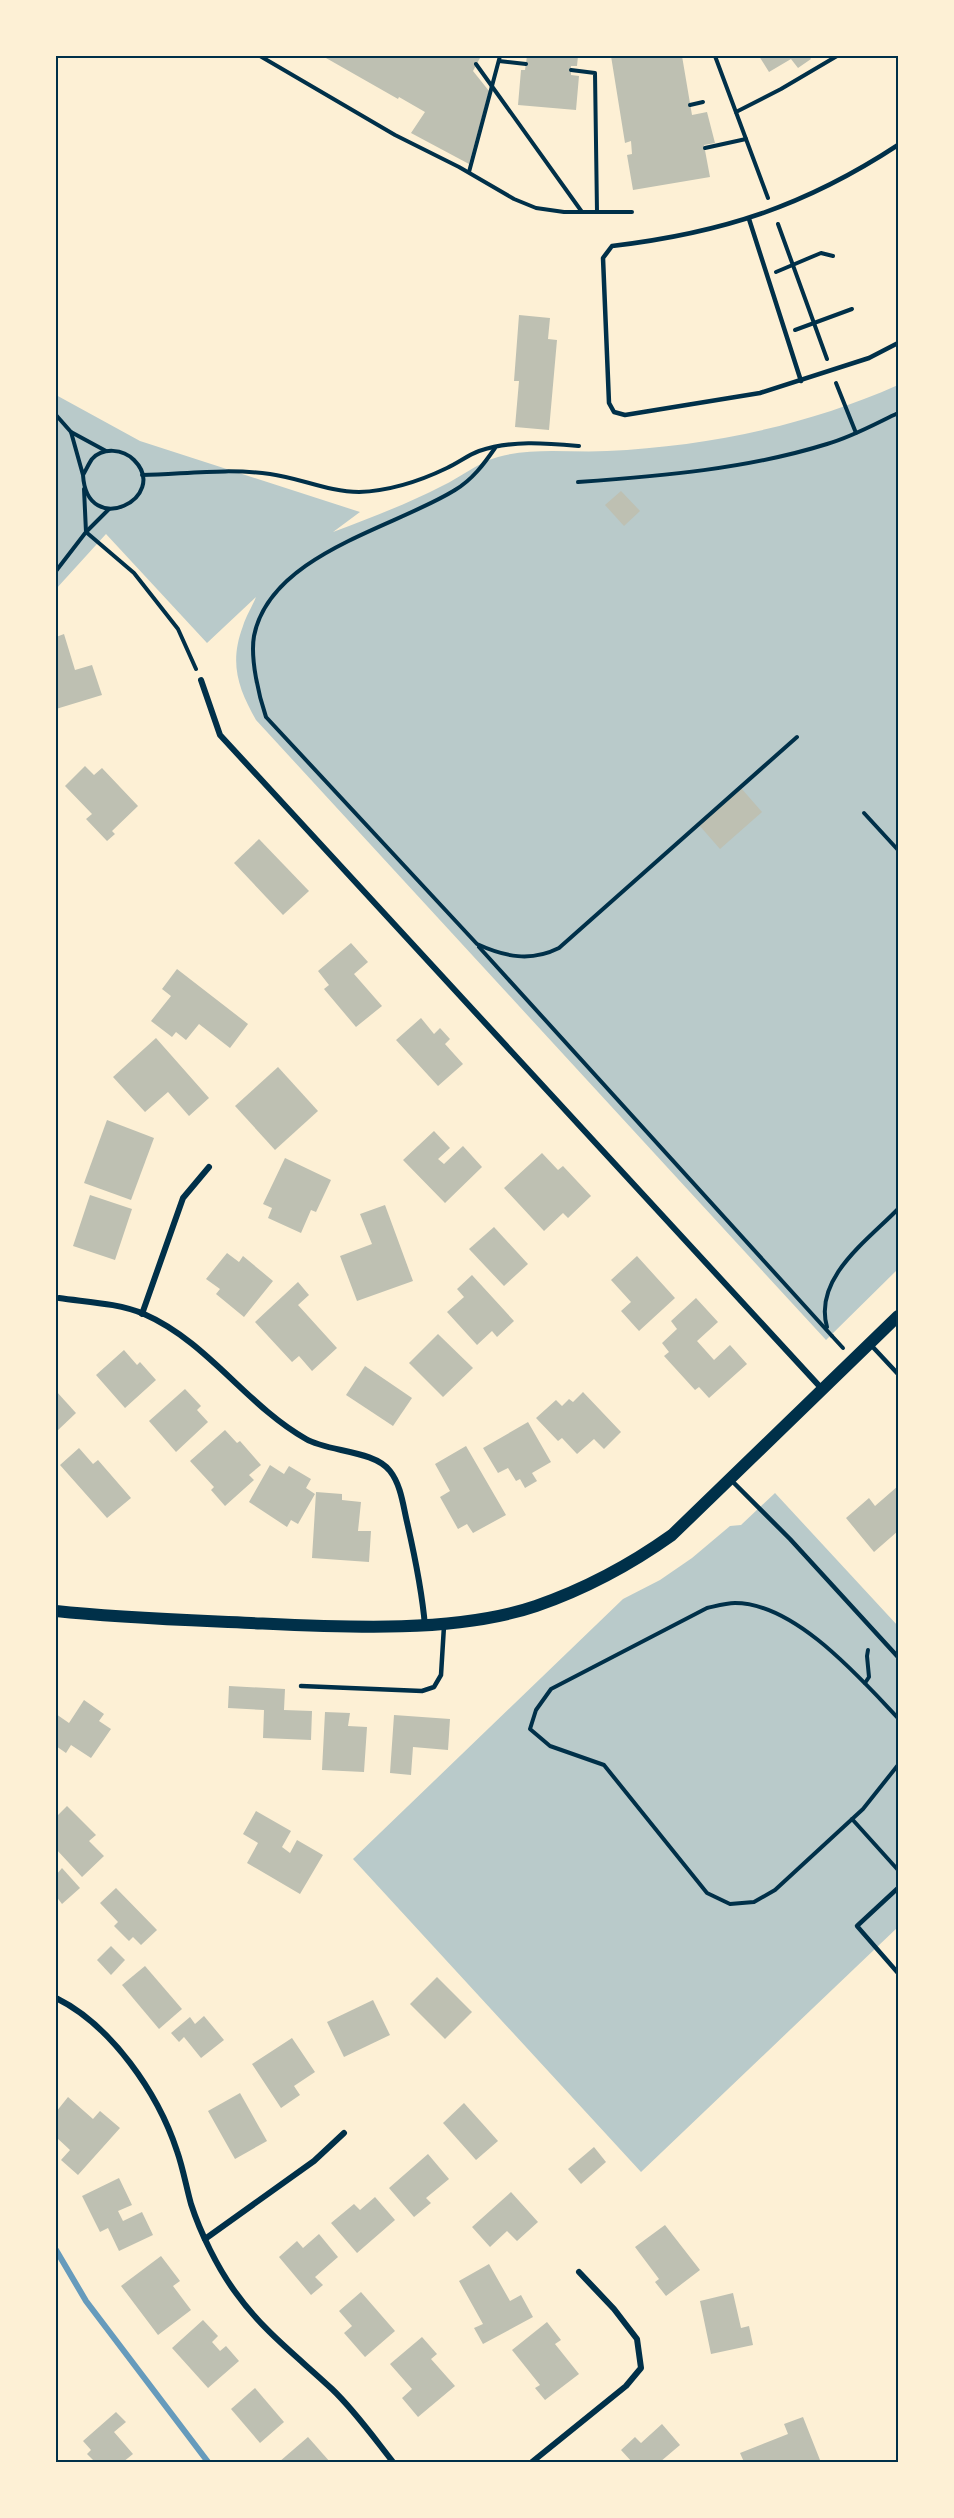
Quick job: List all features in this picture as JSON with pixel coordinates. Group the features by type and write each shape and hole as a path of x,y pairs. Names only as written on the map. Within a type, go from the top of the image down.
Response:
{"main road":[{"path":"56,1611 104,1616 304,1626 425,1626 494,1617 534,1607 588,1585 637,1560 672,1535 898,1316"}],"street":[{"path":"201,680 220,735 823,1390"},
{"path":"142,1314 183,1198 209,1167"},
{"path":"58,1298 101,1303 142,1314 172,1330 199,1349 246,1394 307,1440 373,1458 389,1469 399,1487 422,1585 425,1626"},
{"path":"56,1998 94,2024 131,2066 153,2098 177,2150 192,2206 205,2239 235,2292 267,2331 333,2391 393,2463"},
{"path":"205,2239 314,2161 344,2133"},
{"path":"532,2463 626,2386 642,2368 637,2339 614,2309 579,2272"}],"lane":[{"path":"898,145 817,192 749,219 668,239 612,246 603,258 609,403 614,412 626,415 760,393 869,358 898,343"},
{"path":"749,219 801,381"},
{"path":"870,1344 898,1374"},
{"path":"731,1480 790,1539 898,1657"},
{"path":"301,1686 422,1691 434,1687 441,1675 444,1623"},
{"path":"898,1888 857,1926 898,1972"}],"path":[{"path":"260,56 395,135 468,172 514,199 536,208 564,212 632,212"},
{"path":"715,56 769,201"},
{"path":"736,112 837,56"},
{"path":"468,172 499,58 526,64"},
{"path":"476,64 582,212"},
{"path":"571,70 595,73 597,212"},
{"path":"690,105 703,102"},
{"path":"705,148 746,139"},
{"path":"778,224 828,362"},
{"path":"767,276 821,253 833,256"},
{"path":"786,333 852,309"},
{"path":"836,383 856,433"},
{"path":"578,482 666,476 747,463 826,444 898,413"},
{"path":"56,415 71,432 106,451"},
{"path":"71,432 83,475 86,532 134,573 178,629 201,680"},
{"path":"142,475 244,471 271,474 359,492 388,488 423,478 478,452 495,447 537,443 579,446"},
{"path":"495,447 482,467 457,489 364,534 301,570 286,582 266,606 254,637 258,687 266,717 477,944 854,1360"},
{"path":"83,475 93,458 106,451 118,451 130,456 137,463 142,475 142,487 134,501 121,508 109,509 92,499 84,489"},
{"path":"56,571 86,532 109,509"},
{"path":"477,944 495,952 519,958 546,954 559,948 797,737"},
{"path":"864,813 898,850"},
{"path":"832,1336 827,1330 823,1315 833,1277 898,1209"},
{"path":"898,1718 865,1683 810,1633 766,1609 735,1603 707,1608 551,1689 536,1710 530,1729 550,1746 604,1765 707,1893 730,1904 754,1902 775,1890 852,1819 893,1774 898,1765"},
{"path":"865,1683 869,1677 868,1650"},
{"path":"852,1819 898,1870"}],"shaded area":[{"path":"898,385 898,1269 826,1340 256,720 240,686 236,664 244,622 256,597 207,643 106,534 56,589 56,395 140,441 360,512 333,532 415,499 498,457 538,451 645,448 719,439 792,423"},
{"path":"775,1493 898,1626 898,1927 641,2172 353,1859 623,1599 660,1580 692,1558 730,1526 741,1525"}],"building":[{"path":"328,56 481,56 473,71 489,91 469,164 411,133 425,112 326,58"},
{"path":"527,56 578,56 577,66 571,66 571,75 579,76 576,110 518,105 521,70 525,70"},
{"path":"611,56 682,56 692,115 707,112 715,143 704,145 710,177 633,190 627,155 632,154 631,141 625,143"},
{"path":"759,56 809,56 811,59 798,68 791,59 769,72"},
{"path":"519,315 550,318 548,339 557,340 549,430 515,427 519,381 514,381"},
{"path":"621,491 640,511 624,526 605,505"},
{"path":"64,634 75,670 92,665 102,695 56,709 56,637"},
{"path":"85,766 94,775 102,768 138,806 112,831 115,834 107,841 86,819 92,814 65,786"},
{"path":"741,788 762,812 720,849 699,825"},
{"path":"259,839 309,891 283,915 234,863"},
{"path":"351,943 368,962 354,974 382,1006 356,1027 324,989 329,985 318,971"},
{"path":"177,969 248,1024 230,1048 199,1024 186,1040 176,1032 172,1037 151,1021 171,996 162,989"},
{"path":"421,1018 434,1034 440,1028 450,1039 445,1044 463,1064 438,1086 396,1040"},
{"path":"156,1038 209,1098 189,1116 168,1092 145,1112 113,1077"},
{"path":"278,1067 318,1111 275,1150 235,1106"},
{"path":"107,1120 154,1138 131,1200 84,1183"},
{"path":"434,1131 450,1148 438,1159 444,1164 463,1146 482,1167 445,1203 403,1160"},
{"path":"542,1153 558,1170 563,1166 591,1196 568,1218 563,1213 544,1231 504,1188"},
{"path":"285,1158 331,1180 316,1212 311,1210 301,1233 268,1218 272,1208 263,1204"},
{"path":"90,1195 132,1209 115,1260 73,1246"},
{"path":"385,1205 413,1281 357,1301 340,1256 372,1244 360,1214"},
{"path":"494,1227 528,1264 504,1286 469,1249"},
{"path":"227,1253 239,1262 243,1256 273,1281 244,1317 216,1294 220,1289 206,1279"},
{"path":"637,1256 675,1298 639,1331 621,1311 631,1302 611,1280"},
{"path":"472,1275 514,1321 497,1337 492,1331 477,1345 447,1312 464,1297 457,1289"},
{"path":"298,1282 309,1295 298,1305 337,1348 312,1371 299,1356 292,1362 255,1322"},
{"path":"696,1298 718,1322 697,1341 714,1360 730,1345 747,1364 709,1398 699,1387 695,1390 664,1356 669,1352 662,1343 677,1329 671,1321"},
{"path":"438,1334 473,1368 443,1397 409,1363"},
{"path":"124,1350 137,1365 140,1362 156,1380 125,1408 96,1375"},
{"path":"365,1366 412,1398 393,1426 346,1395"},
{"path":"185,1389 201,1406 197,1410 208,1422 176,1452 149,1421"},
{"path":"56,1391 76,1413 56,1432"},
{"path":"583,1392 621,1432 604,1449 594,1439 577,1454 562,1438 558,1441 536,1418 556,1400 562,1406 569,1399 573,1402"},
{"path":"528,1422 551,1462 532,1473 537,1481 525,1488 520,1479 516,1481 508,1468 498,1473 483,1448"},
{"path":"225,1430 237,1443 240,1441 261,1465 249,1475 254,1480 225,1506 211,1490 214,1487 190,1461"},
{"path":"466,1446 506,1515 473,1533 467,1524 458,1529 440,1497 450,1491 435,1464"},
{"path":"79,1448 93,1464 98,1460 131,1498 107,1518 60,1465"},
{"path":"270,1465 284,1474 289,1466 311,1479 306,1488 315,1494 298,1524 291,1520 287,1527 249,1502"},
{"path":"898,1486 898,1531 874,1552 846,1518 869,1498 875,1506"},
{"path":"316,1492 342,1494 342,1500 361,1502 358,1531 371,1531 369,1562 312,1558"},
{"path":"229,1686 285,1689 284,1710 312,1711 311,1740 263,1738 264,1710 228,1708"},
{"path":"84,1700 104,1714 99,1721 111,1729 91,1758 71,1745 66,1753 56,1746 56,1714 69,1723"},
{"path":"325,1712 350,1713 348,1726 367,1727 364,1772 322,1770"},
{"path":"394,1715 450,1719 448,1750 413,1747 411,1775 390,1773"},
{"path":"67,1806 96,1835 89,1841 104,1856 82,1877 56,1849 56,1817"},
{"path":"256,1811 291,1831 282,1847 290,1853 297,1840 323,1855 300,1894 247,1863 258,1843 243,1834"},
{"path":"62,1868 80,1888 62,1904 56,1896 56,1875"},
{"path":"116,1888 157,1930 141,1945 133,1937 129,1941 114,1926 118,1922 100,1903"},
{"path":"111,1946 125,1960 111,1975 97,1960"},
{"path":"145,1966 182,2009 159,2029 122,1985"},
{"path":"437,1977 472,2012 445,2039 410,2004"},
{"path":"373,2000 390,2035 344,2057 327,2022"},
{"path":"204,2016 224,2040 201,2058 184,2037 179,2042 171,2033 190,2017 195,2024"},
{"path":"292,2038 315,2072 294,2086 300,2095 281,2108 252,2064"},
{"path":"240,2093 267,2141 235,2159 208,2111"},
{"path":"68,2097 93,2119 100,2111 120,2128 78,2175 61,2160 70,2150 56,2137 56,2112"},
{"path":"464,2103 498,2141 476,2160 443,2123"},
{"path":"594,2147 606,2162 581,2184 568,2169"},
{"path":"428,2154 449,2179 426,2198 431,2203 414,2217 389,2188"},
{"path":"119,2178 132,2205 118,2211 123,2221 142,2212 153,2235 119,2251 108,2228 100,2232 82,2196"},
{"path":"511,2192 538,2222 517,2241 507,2231 490,2247 472,2227"},
{"path":"375,2197 395,2220 357,2253 331,2223 354,2204 360,2210"},
{"path":"665,2225 700,2270 666,2296 655,2282 659,2279 635,2247"},
{"path":"319,2234 338,2257 315,2277 323,2285 311,2295 279,2257 297,2241 303,2248"},
{"path":"161,2256 180,2281 173,2286 191,2310 158,2335 121,2286"},
{"path":"489,2264 510,2301 521,2295 533,2317 483,2344 474,2328 483,2324 459,2281"},
{"path":"361,2292 395,2331 365,2357 344,2333 352,2326 339,2311"},
{"path":"733,2293 741,2328 749,2326 753,2345 711,2354 700,2301"},
{"path":"203,2320 218,2336 212,2342 220,2351 226,2346 239,2361 208,2388 172,2348"},
{"path":"547,2322 561,2340 555,2344 579,2374 545,2400 535,2388 540,2385 512,2350"},
{"path":"422,2337 437,2354 431,2359 455,2386 418,2417 402,2398 412,2389 390,2364"},
{"path":"255,2388 284,2422 260,2443 231,2409"},
{"path":"116,2412 126,2422 114,2432 133,2454 123,2462 95,2462 87,2454 91,2450 83,2441"},
{"path":"803,2417 820,2460 813,2462 744,2462 740,2453 788,2434 784,2424"},
{"path":"662,2424 680,2445 660,2462 632,2462 621,2450 635,2437 641,2443"},
{"path":"308,2437 330,2462 279,2462"}],"waterway":[{"path":"56,2250 86,2301 208,2462"}]}
